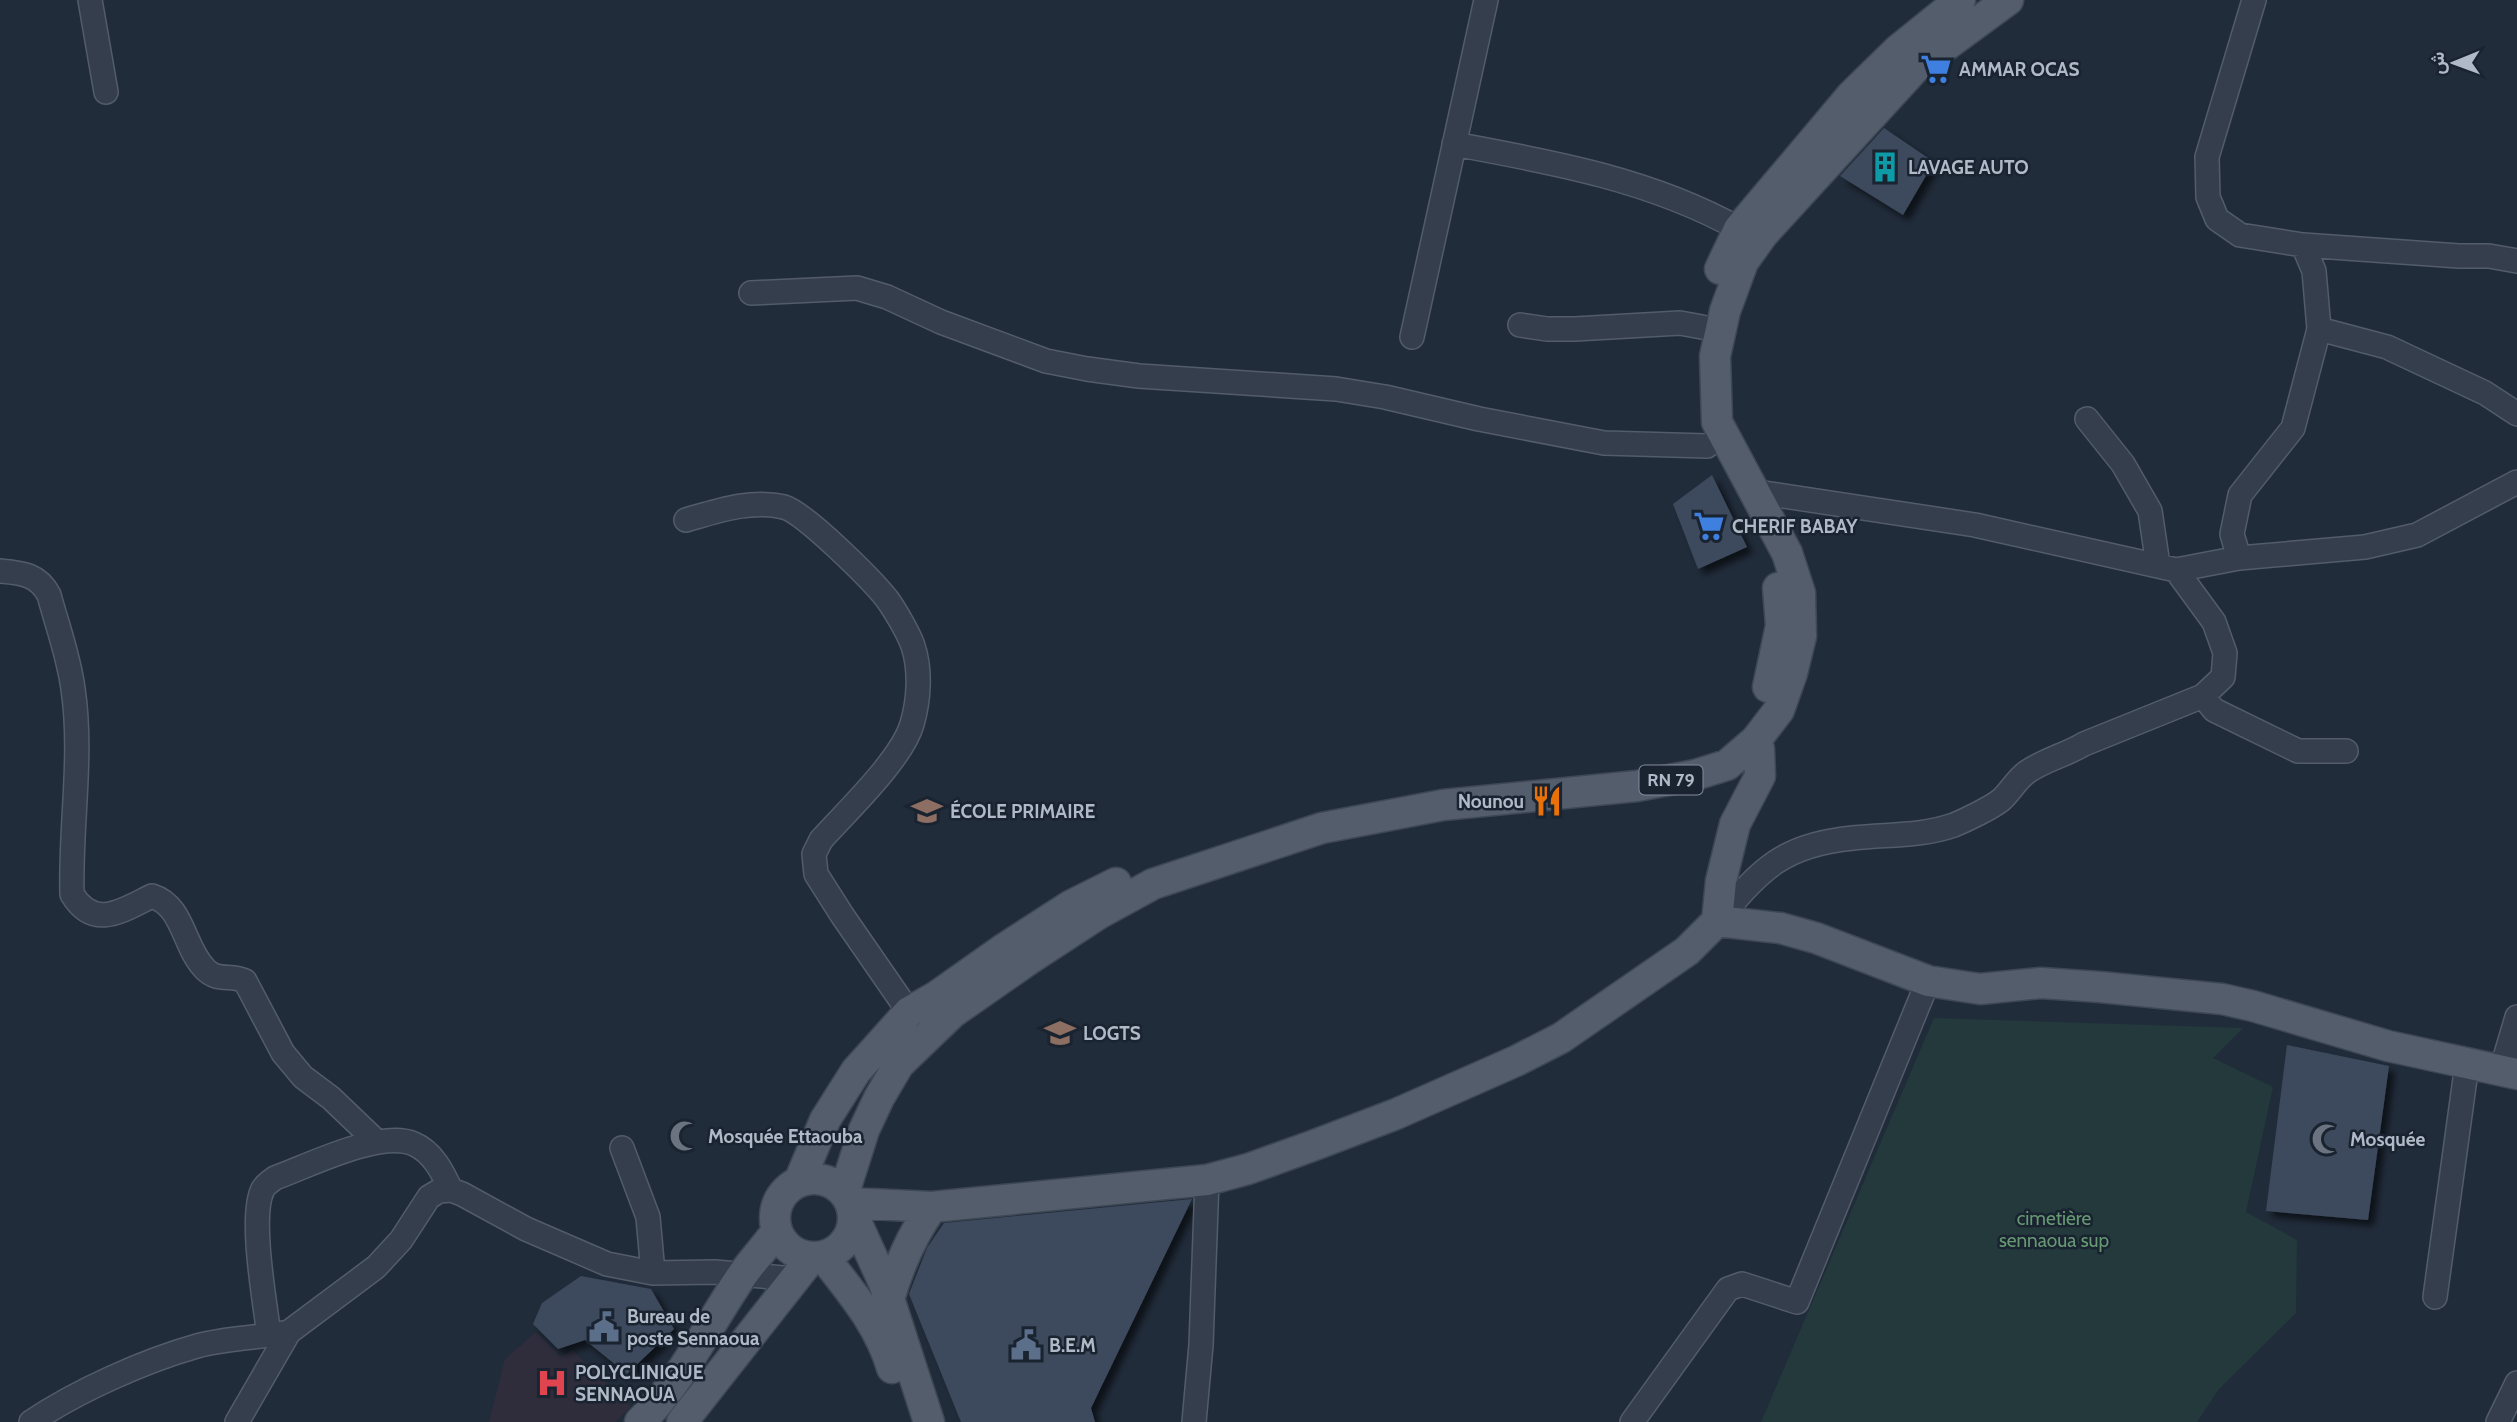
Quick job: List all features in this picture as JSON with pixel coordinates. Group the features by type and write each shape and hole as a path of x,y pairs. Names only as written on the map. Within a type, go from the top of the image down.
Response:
{"main road":[{"path":"799,1182 825,1120 856,1071 909,1012 1070,906 1141,870 1220,843 1383,797 1459,783 1633,772 1696,761 1730,745 1748,726 1764,700 1774,666 1781,626 1781,597 1770,554 1754,520 1707,446 1700,394 1702,327 1713,284 1740,229 1852,94 1898,50 1960,0"},
{"name":"RN 79","path":"849,1204 864,1130 899,1065 952,1013 1100,913 1153,884 1322,828 1443,805 1637,786 1695,775 1727,765 1756,740 1779,710 1793,673 1801,636 1800,593 1787,553 1757,492 1717,422 1715,356 1720,326 1743,262 1763,234 1914,69 2008,0"},
{"path":"849,1204 932,1207 1207,1180 1300,1151 1395,1114 1549,1044 1620,999 1687,951 1717,921 1721,881 1735,824 1760,776 1756,740"},
{"path":"1717,921 1780,928 1816,938 1928,981 1980,989 2041,983 2222,999 2388,1046 2509,1072"},
{"path":"908,1422 881,1338 871,1318 795,1252 778,1231 775,1220 781,1198 789,1188 799,1182 824,1180 835,1185 849,1204 889,1299 929,1422"},
{"path":"682,1422 810,1264 842,1245 849,1237 849,1204"},
{"path":"889,1299 898,1266 918,1227 932,1207"},
{"path":"640,1422 653,1409 744,1274 778,1231"}],"street":[{"path":"90,0 106,92"},
{"path":"1412,337 1486,0"},
{"path":"2254,0 2207,157 2208,197 2217,219 2239,235 2303,245 2489,256 2517,261"},
{"path":"1454,144 1620,179 1706,210 1740,229"},
{"path":"2239,558 2232,534 2240,495 2293,428 2319,329 2314,271 2303,245"},
{"path":"751,293 857,288 887,297 941,322 1046,360 1087,369 1139,376 1336,389 1604,443 1707,446"},
{"path":"1520,325 1548,329 1680,323 1702,327"},
{"path":"2319,329 2387,347 2485,393 2517,414"},
{"path":"1717,921 1754,877 1794,851 1852,838 1931,832 1957,823 2001,800 2028,771 2084,744 2203,696 2222,677 2225,653 2214,622 2167,568 2150,511 2123,464 2087,419"},
{"path":"1757,492 1975,525 2167,568 2239,558 2365,547 2417,534 2517,482"},
{"path":"685,520 732,507 767,504 789,508 822,533 887,600 913,645 919,685 916,708 904,746 821,841 814,854 814,865 816,874 842,915 909,1012 934,1032"},
{"path":"0,571 34,577 43,585 49,594 71,676 76,722 72,894 79,905 91,913 115,915 152,896 165,900 174,910 203,968 214,977 245,981 283,1053 303,1077 331,1098 377,1142"},
{"path":"2203,696 2214,710 2298,751 2346,751"},
{"path":"1632,1422 1728,1289 1742,1284 1797,1302 1928,981"},
{"path":"2509,1072 2517,1017"},
{"path":"2435,1297 2467,1064"},
{"path":"237,1422 279,1334 258,1235 259,1200 264,1187 275,1178 364,1144 387,1141 415,1144 439,1166 451,1190"},
{"path":"622,1149 648,1217 653,1273"},
{"path":"1194,1422 1207,1180"},
{"path":"32,1422 86,1390 169,1355 200,1345 279,1334 376,1267 401,1240 429,1197 439,1191 451,1190 526,1229 607,1264 653,1273 744,1274 810,1264"},
{"path":"2498,1422 2517,1383"}],"shaded area":[{"name":"POLYCLINIQUE SENNAOUA","path":"536,1332 561,1357 572,1350 631,1407 615,1422 489,1422 505,1359"}],"green space":[{"name":"cimetière sennaoua sup","path":"1934,1018 2243,1028 2213,1058 2273,1087 2246,1212 2297,1240 2296,1313 2219,1389 2197,1422 1761,1422"}],"building":[{"name":"LAVAGE AUTO","path":"1884,128 1934,162 1903,215 1840,176"},
{"name":"CHERIF BABAY","path":"1712,475 1747,547 1698,569 1673,504"},
{"name":"Mosquée","path":"2287,1045 2389,1066 2368,1220 2266,1211"},
{"name":"B.E.M","path":"1192,1199 1091,1408 1095,1422 961,1422 909,1294 927,1248 944,1223"},
{"name":"Bureau de poste Sennaoua","path":"581,1276 651,1289 674,1329 627,1374 585,1340 558,1349 533,1324 542,1303"}],"place":[{"name":"AMMAR OCAS","path":"1936,69"},
{"name":"LAVAGE AUTO","path":"1885,167"},
{"name":"CHERIF BABAY","path":"1709,526"},
{"name":"Nounou","path":"1547,801"},
{"name":"ÉCOLE PRIMAIRE","path":"927,811"},
{"name":"LOGTS","path":"1060,1033"},
{"name":"Mosquée Ettaouba","path":"685,1136"},
{"name":"Mosquée","path":"2327,1139"},
{"name":"Bureau de poste Sennaoua","path":"604,1327"},
{"name":"B.E.M","path":"1026,1345"},
{"name":"POLYCLINIQUE SENNAOUA","path":"552,1383"}]}
